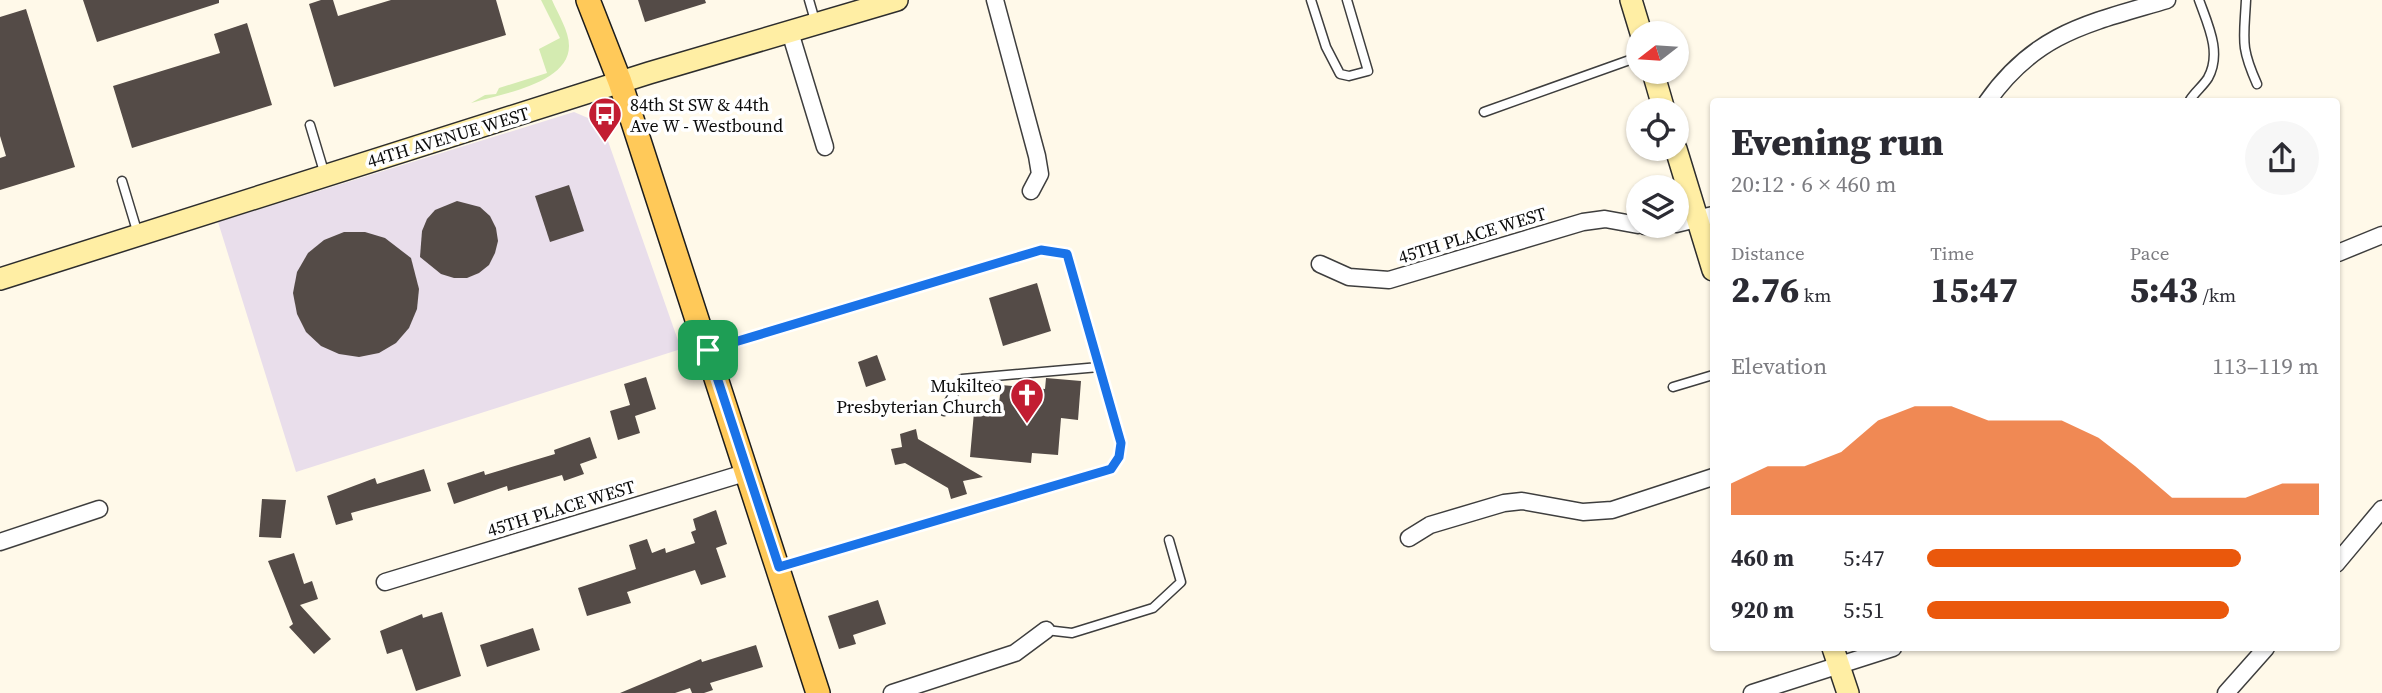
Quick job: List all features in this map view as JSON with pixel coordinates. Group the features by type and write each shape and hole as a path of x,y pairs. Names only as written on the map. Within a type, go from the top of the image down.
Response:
{"main road":[{"path":"588,0 620,82 818,693"}],"street":[{"name":"44TH AVENUE WEST","path":"0,279 620,82 897,0"},
{"path":"995,0 1037,156 1040,174 1031,191"},
{"path":"1631,0 1637,21"},
{"path":"1990,98 2010,71 2038,47 2063,33 2167,0"},
{"path":"790,32 825,147"},
{"path":"1679,161 1710,262"},
{"name":"45TH PLACE WEST","path":"1320,264 1349,277 1389,280 1583,222 1605,219 1626,223"},
{"path":"2340,252 2382,235"},
{"name":"45TH PLACE WEST","path":"385,582 748,472"},
{"path":"1409,538 1430,525 1504,503 1522,501 1583,512 1612,510 1710,478"},
{"path":"0,542 99,509"},
{"path":"2340,559 2382,509"},
{"path":"892,693 1015,653 1046,630"},
{"path":"1752,693 1836,656 1872,651"},
{"path":"2226,693 2263,651"},
{"path":"1836,656 1848,693"}],"lane":[{"path":"809,0 816,24"},
{"path":"1311,0 1326,47 1339,74 1349,76 1368,71 1347,0"},
{"path":"2192,98 2209,76 2215,58 2213,40 2199,0"},
{"path":"2246,0 2242,37 2244,55 2258,84"},
{"path":"1484,112 1626,61"},
{"path":"310,125 325,175"},
{"path":"122,181 138,234"},
{"path":"708,350 1041,250 1067,254 1121,443 1119,457 1111,469 779,567"},
{"path":"944,411 962,379 1099,367"},
{"path":"1673,387 1710,376"},
{"path":"1046,630 1072,633 1153,608 1163,601 1181,582 1169,540"}],"shaded area":[{"path":"574,112 602,124 681,349 296,472 218,222"}],"green space":[{"path":"541,0 552,0 563,23 569,40 566,59 558,70 531,85 471,103 485,95 496,94 499,88 547,73 539,49 560,38"}],"building":[{"path":"83,0 219,0 219,3 97,42"},
{"path":"333,0 338,16 391,0 496,0 506,35 334,87 309,4"},
{"path":"638,0 705,0 706,3 645,22"},
{"path":"26,9 75,167 0,190 0,158 6,156 0,136 0,17"},
{"path":"247,23 272,105 132,148 113,86 220,53 214,34"},
{"path":"569,185 584,231 550,242 535,196"},
{"path":"457,201 480,207 490,216 498,241 489,265 467,278 441,274 420,257 422,231 427,219 435,210"},
{"path":"344,232 365,232 385,238 411,258 419,289 417,309 409,328 396,343 379,353 359,357 339,354 321,346 306,332 297,314 293,293 297,272 308,253 324,240"},
{"path":"1037,283 1051,331 1003,346 989,298"},
{"path":"877,355 886,380 866,387 858,362"},
{"path":"646,377 656,409 635,416 640,433 618,440 610,411 630,405 624,384"},
{"path":"1046,378 1081,381 1078,420 1061,418 1058,455 1032,453 1031,463 970,457 975,401 999,404 1001,385 1045,389"},
{"path":"916,429 918,439 983,477 963,481 967,494 951,499 948,488 905,463 895,465 891,449 902,447 900,434"},
{"path":"590,437 597,458 580,464 584,474 564,481 562,475 508,491 507,486 454,504 447,483 484,471 485,475 555,454 554,450"},
{"path":"424,469 431,491 351,513 353,520 336,525 327,496 375,478 377,484"},
{"path":"262,499 286,500 281,538 259,537"},
{"path":"716,510 727,544 716,548 726,577 701,585 695,570 627,592 631,603 587,616 578,588 636,569 629,545 647,539 652,553 665,548 666,553 695,543 691,532 696,530 693,519"},
{"path":"294,553 304,584 312,581 318,599 300,605 331,639 314,654 289,627 293,624 268,561"},
{"path":"878,600 886,624 853,635 856,644 839,649 828,616"},
{"path":"442,612 461,676 416,691 402,649 387,654 380,631 422,614 423,618"},
{"path":"533,628 540,650 487,667 480,645"},
{"path":"756,645 763,667 710,683 713,690 692,693 690,688 675,693 620,693 701,659 702,662"}],"place":[{"name":"84th St SW & 44th Ave W - Westbound","path":"605,144"},
{"name":"Mukilteo Presbyterian Church","path":"1027,425"}],"route":[{"path":"1041,250 1067,254 1121,443 1119,457 1111,469 779,567 708,350 1041,250"}]}
